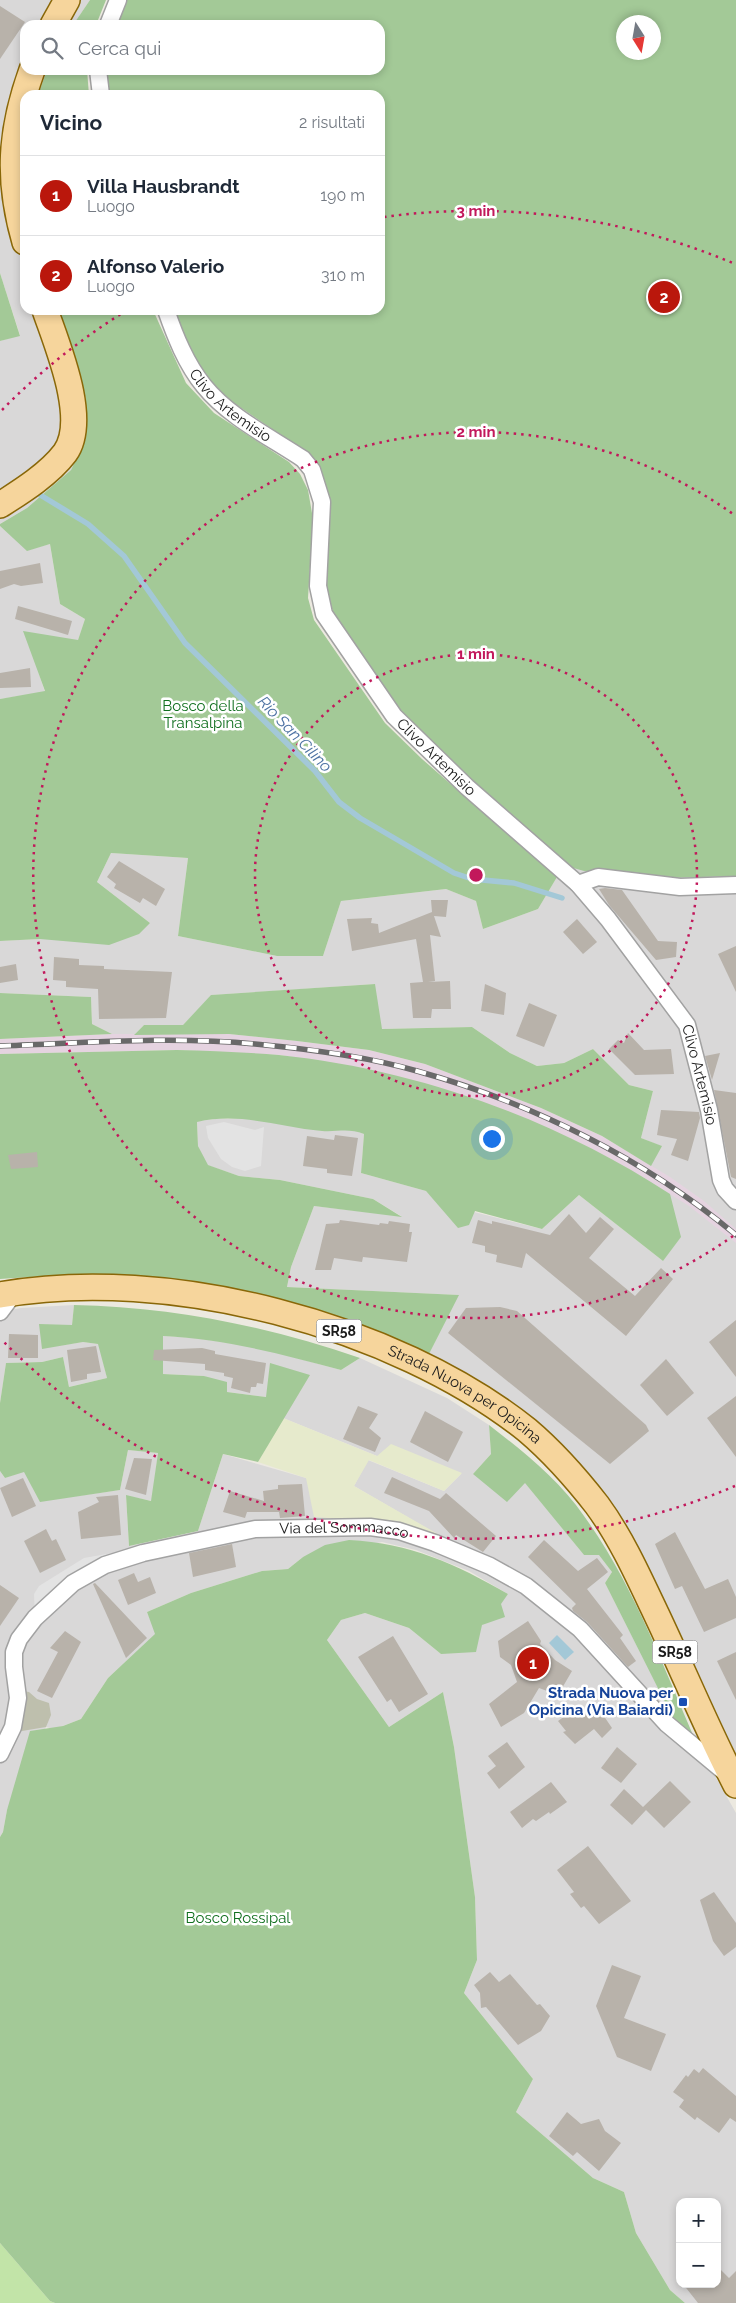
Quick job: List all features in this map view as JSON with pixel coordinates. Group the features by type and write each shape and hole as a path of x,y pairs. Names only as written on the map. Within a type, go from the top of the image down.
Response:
{"main road":[{"path":"55,20 67,0"},
{"path":"26,90 30,75"},
{"path":"20,110 15,126 12,159 13,189 20,220"},
{"path":"0,505 22,491 58,460 65,453 73,434 75,422 72,402 47,315"},
{"name":"Strada Nuova per Opicina","path":"8,1294 59,1288 138,1289 205,1297 273,1312 339,1331 397,1353 439,1373 493,1406 525,1429 561,1462 613,1528 664,1630 735,1781"}],"street":[{"path":"110,20 118,0"},
{"path":"99,75 100,90"},
{"name":"Clivo Artemisio","path":"168,315 188,362 204,386 221,403 302,459 312,470 322,502 318,586 324,614 377,693 410,733 578,884 608,919 687,1025 708,1110 721,1180 725,1189 736,1201"},
{"path":"578,884 598,877 680,887 736,885"},
{"path":"0,1312 8,1294"},
{"name":"Via del Sommacco","path":"0,1754 13,1727 18,1698 14,1652 19,1639 35,1618 73,1583 105,1565 143,1553 238,1532 294,1527 370,1527 399,1531 435,1543 490,1566 526,1586 580,1630 667,1724 735,1781"}],"shaded area":[{"path":"0,0 90,0 76,20 20,20 20,75 45,75 40,90 20,90 20,315 60,315 86,399 86,438 71,470 27,508 0,524 0,341 20,335 0,273"},
{"path":"0,526 27,550 50,544 60,604 85,619 78,640 37,668 45,692 0,699"},
{"path":"111,853 188,858 178,936 277,956 323,956 341,901 446,889 476,901 483,929 538,909 557,877 570,867 605,871 736,876 736,1755 668,1606 607,1495 531,1418 429,1354 458,1295 287,1287 291,1267 314,1206 401,1216 373,1199 280,1180 239,1176 207,1165 198,1146 197,1121 215,1119 251,1118 324,1131 351,1129 364,1134 361,1173 426,1191 438,1203 542,1229 579,1195 663,1261 644,1178 661,1146 641,1138 653,1091 629,1085 593,1049 564,1063 537,1066 510,1053 472,1027 381,1029 374,984 212,995 183,1025 144,1025 134,1035 112,1034 92,1024 91,997 0,993 0,941 40,939 150,923 97,882"},
{"path":"112,1034 229,1034 369,1050 425,1064 541,1108 602,1136 670,1177 704,1201 736,1229 736,1243 689,1206 644,1178 578,1142 524,1118 469,1097 422,1083 363,1069 280,1055 177,1050 0,1054 0,1039"},
{"path":"224,1122 255,1130 264,1127 261,1166 245,1171 232,1167 221,1159 208,1138 206,1126"},
{"path":"74,1305 72,1325 42,1348 83,1342 99,1344 107,1378 69,1387 63,1357 42,1362 6,1363 0,1403 0,1312 21,1308"},
{"path":"163,1336 196,1338 256,1347 341,1370 360,1358 447,1398 489,1425 491,1454 473,1474 525,1482 584,1555 599,1554 612,1572 605,1583 678,1727 697,1744 736,1813 736,2303 685,2303 670,2290 636,2233 624,2192 593,2178 516,2112 533,2079 464,1993 477,1960 475,1897 454,1747 443,1692 389,1727 327,1640 341,1620 365,1613 409,1628 441,1654 482,1625 508,1594 469,1571 416,1550 382,1542 303,1557 288,1569 262,1571 191,1593 147,1612 156,1634 108,1678 81,1719 53,1729 46,1727 7,1810 3,1832 0,1837 0,1471 5,1478 24,1471 40,1501 120,1490 128,1450 158,1453 152,1501 126,1496 129,1546 198,1531 223,1454 306,1478 385,1522 440,1536 354,1486 368,1460 444,1491 461,1474 377,1456 283,1418 309,1375 266,1397 227,1392 204,1376 163,1374"},
{"path":"283,1418 377,1456 391,1444 462,1473 444,1491 369,1460 354,1486 443,1537 385,1522 314,1517 306,1478 258,1462"},
{"path":"118,1552 105,1565 35,1618 34,1594 39,1586 84,1558"},
{"path":"23,1691 29,1692 37,1699 49,1703 51,1715 46,1727 10,1733"}],"green space":[{"path":"90,0 106,0 98,20 76,20"},
{"path":"126,0 736,0 736,876 667,878 605,871 584,871 570,867 434,747 394,707 337,621 329,601 325,581 330,515 328,494 319,470 309,454 225,397 205,377 182,333 175,315 385,315 385,90 108,90 107,75 385,75 385,20 118,20"},
{"path":"45,75 87,75 89,90 40,90"},
{"path":"0,273 20,336 0,341"},
{"name":"Bosco della Transalpina","path":"60,315 155,315 186,383 214,413 289,462 300,474 308,490 313,519 308,598 314,620 385,723 422,759 557,877 538,909 483,929 476,901 446,889 341,901 323,956 277,956 178,936 188,858 111,853 97,882 150,923 139,934 109,945 40,939 0,941 0,699 45,691 23,631 78,640 85,619 60,604 50,544 27,551 0,524 27,508 71,470 86,438 86,399"},
{"path":"375,984 382,1029 472,1027 510,1053 537,1066 564,1063 593,1049 629,1085 653,1091 641,1138 662,1146 651,1166 602,1136 541,1108 425,1064 369,1050 229,1034 134,1035 144,1025 183,1025 211,995"},
{"path":"0,993 91,997 92,1024 112,1034 0,1039"},
{"path":"177,1050 279,1055 330,1062 382,1072 433,1085 483,1102 532,1121 580,1143 626,1167 670,1194 681,1237 663,1261 579,1195 542,1229 475,1211 469,1225 458,1228 426,1191 361,1173 364,1134 348,1131 306,1129 245,1119 213,1119 197,1122 198,1146 208,1165 239,1176 280,1180 373,1199 402,1217 314,1206 291,1267 287,1287 459,1295 429,1354 334,1316 228,1289 144,1278 59,1275 0,1279 0,1054"},
{"path":"74,1305 147,1310 219,1320 290,1336 360,1358 341,1370 231,1344 163,1336 163,1374 204,1376 227,1382 227,1392 266,1397 270,1363 310,1375 258,1462 223,1454 198,1531 129,1546 126,1495 151,1501 158,1453 128,1450 120,1490 40,1502 24,1472 5,1478 0,1471 0,1403 6,1363 42,1362 63,1357 69,1387 107,1378 98,1344 83,1342 42,1349 39,1324 72,1325"},
{"path":"489,1425 528,1456 564,1490 602,1542 633,1598 697,1744 678,1728 605,1583 612,1572 599,1555 584,1555 525,1483 507,1502 473,1474 491,1454"},
{"name":"Bosco Rossipal","path":"349,1540 392,1545 412,1550 470,1573 508,1594 501,1604 505,1617 482,1625 476,1652 441,1654 409,1628 365,1613 341,1620 327,1640 389,1727 443,1692 454,1747 475,1897 477,1960 464,1993 533,2079 516,2112 593,2178 624,2192 636,2233 670,2290 685,2303 55,2303 50,2301 0,2243 0,1837 3,1832 7,1810 30,1731 63,1726 81,1719 108,1678 155,1634 147,1612 191,1593 262,1571 288,1569 303,1557 325,1545"},
{"path":"0,2243 50,2301 55,2303 0,2303"}],"water":[{"path":"557,1635 574,1652 565,1660 549,1643"}],"building":[{"path":"0,6 22,20 20,20 20,29 0,59"},
{"path":"40,563 43,583 21,586 14,584 0,589 0,571"},
{"path":"18,606 72,621 68,635 15,619"},
{"path":"30,668 31,687 0,688 0,673"},
{"path":"119,861 165,889 156,906 143,898 140,903 114,888 116,884 107,877"},
{"path":"599,889 622,890 658,941 677,942 676,957 656,960 609,905"},
{"path":"431,900 448,900 446,917 434,916 441,937 430,935 435,981 428,982 450,981 451,1009 432,1009 431,1018 413,1018 410,983 423,982 416,939 352,951 347,919 372,918 371,923 378,924 379,933 432,912"},
{"path":"577,919 597,942 583,954 563,932"},
{"path":"736,946 736,992 718,954"},
{"path":"54,957 79,959 79,965 104,966 104,969 172,972 166,1018 99,1019 98,989 66,987 66,981 53,980"},
{"path":"16,964 18,980 0,983 0,967"},
{"path":"485,984 506,993 504,1015 481,1011"},
{"path":"529,1003 557,1015 544,1047 516,1036"},
{"path":"628,1033 644,1050 671,1049 674,1074 635,1075 609,1049 618,1040 624,1043"},
{"path":"720,1053 712,1080 705,1056"},
{"path":"714,1090 736,1093 736,1179 731,1177"},
{"path":"661,1110 699,1112 700,1118 688,1161 671,1155 677,1139 657,1135"},
{"path":"335,1135 358,1138 352,1176 327,1173 327,1169 303,1166 307,1136 334,1140"},
{"path":"37,1152 38,1167 11,1169 8,1155"},
{"path":"569,1214 586,1233 600,1217 614,1229 589,1258 635,1296 661,1268 673,1279 626,1336 526,1253 522,1268 496,1262 497,1255 485,1252 485,1246 472,1243 478,1220 492,1224 492,1221 550,1235"},
{"path":"340,1220 379,1225 380,1223 388,1224 389,1221 410,1224 409,1232 412,1232 407,1262 363,1257 362,1262 334,1258 331,1270 315,1270 326,1224 339,1223"},
{"path":"500,1307 517,1311 646,1425 649,1431 610,1464 448,1333 466,1308"},
{"path":"736,1320 736,1377 709,1342"},
{"path":"9,1334 38,1335 38,1358 8,1358"},
{"path":"96,1346 101,1372 87,1374 87,1379 71,1382 67,1350"},
{"path":"202,1348 215,1351 215,1354 266,1363 263,1384 257,1383 256,1387 251,1387 250,1393 231,1388 233,1378 224,1376 224,1373 205,1370 205,1364 153,1360 154,1350"},
{"path":"666,1359 694,1393 667,1416 640,1385"},
{"path":"736,1396 736,1457 707,1418"},
{"path":"358,1406 378,1414 369,1428 381,1438 375,1452 343,1439"},
{"path":"425,1411 463,1432 448,1462 410,1442"},
{"path":"134,1458 152,1459 146,1495 125,1489"},
{"path":"392,1477 440,1499 446,1493 496,1536 483,1552 456,1535 454,1538 429,1511 384,1493"},
{"path":"23,1478 36,1506 12,1517 0,1488"},
{"path":"302,1484 305,1516 280,1518 279,1512 247,1512 245,1518 223,1512 230,1491 264,1501 263,1491 278,1489 278,1485"},
{"path":"118,1495 121,1535 81,1539 78,1512 99,1502 96,1497"},
{"path":"46,1529 52,1541 56,1539 66,1560 40,1573 24,1541"},
{"path":"675,1532 705,1589 728,1579 736,1597 736,1618 704,1632 682,1586 675,1589 655,1544"},
{"path":"544,1540 578,1571 597,1558 608,1572 587,1589 623,1635 620,1638 636,1661 628,1667 587,1622 573,1611 572,1608 576,1604 528,1557"},
{"path":"232,1544 236,1567 193,1577 189,1553"},
{"path":"134,1573 138,1582 150,1577 156,1593 128,1605 118,1580"},
{"path":"95,1583 147,1638 126,1658 93,1584"},
{"path":"0,1585 19,1598 0,1626"},
{"path":"528,1621 541,1641 540,1644 555,1660 572,1671 558,1695 539,1688 524,1713 501,1727 489,1704 517,1682 511,1665 500,1657 498,1641"},
{"path":"65,1631 81,1642 52,1698 37,1691 58,1652 50,1648"},
{"path":"393,1636 428,1694 399,1712 391,1699 387,1702 358,1657"},
{"path":"736,1652 736,1700 717,1661"},
{"path":"597,1706 612,1728 602,1738 594,1729 575,1744 563,1732 566,1731 558,1721 572,1711 575,1716 580,1713 582,1717"},
{"path":"507,1742 525,1767 499,1789 487,1773 496,1766 488,1756"},
{"path":"617,1747 637,1764 621,1783 601,1768"},
{"path":"670,1781 691,1802 664,1828 646,1810 632,1825 610,1805 624,1789 643,1807"},
{"path":"551,1782 567,1802 536,1821 533,1819 522,1828 510,1812"},
{"path":"588,1846 631,1901 599,1924 584,1906 581,1908 570,1894 574,1892 557,1870"},
{"path":"714,1892 736,1923 736,1947 724,1956 713,1941 700,1900"},
{"path":"612,1965 641,1976 624,2018 666,2034 651,2071 617,2057 596,2006"},
{"path":"490,1972 499,1982 510,1974 537,2005 540,2004 550,2016 541,2031 518,2045 486,2007 481,2008 480,1993 474,1985"},
{"path":"703,2068 736,2096 736,2122 730,2118 719,2133 697,2117 695,2120 679,2107 684,2100 673,2092 686,2075 688,2077 694,2069 699,2073"},
{"path":"567,2112 581,2124 599,2119 605,2131 621,2143 599,2171 577,2152 573,2156 549,2136"},
{"path":"721,2270 729,2278 736,2271 736,2303 698,2303 686,2288 721,2288"}],"waterway":[{"name":"Rio San Cilino","path":"37,493 88,524 124,556 185,643 315,771 339,802 360,818 454,873 472,879 514,883 562,898"}],"railway":[{"path":"0,1046 128,1041 223,1042 275,1046 357,1057 417,1071 503,1099 586,1136 664,1182 701,1207 736,1235"}],"place":[{"name":"Alfonso Valerio","path":"664,297"},
{"name":"Villa Hausbrandt","path":"533,1663"},
{"name":"Strada Nuova per Opicina (Via Baiardi)","path":"683,1702"}]}
